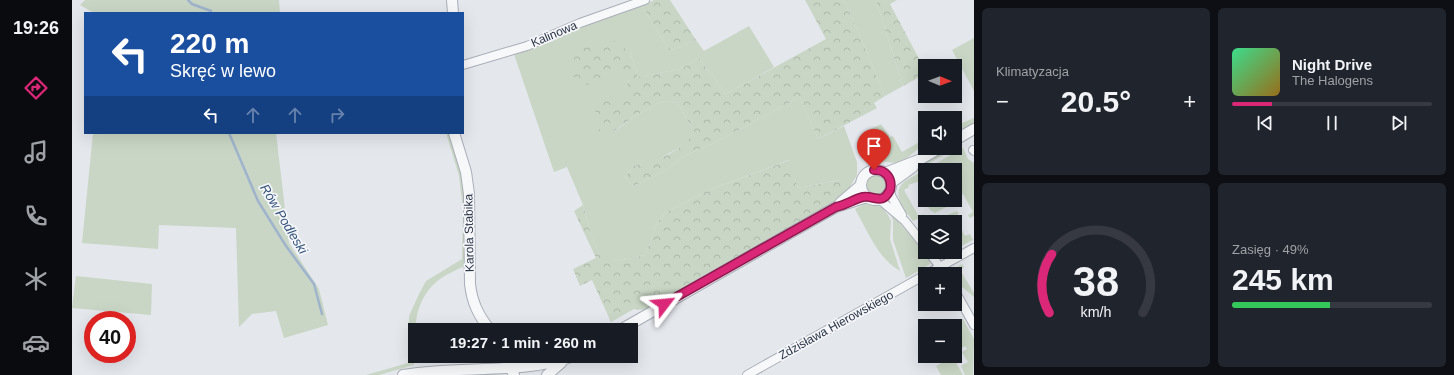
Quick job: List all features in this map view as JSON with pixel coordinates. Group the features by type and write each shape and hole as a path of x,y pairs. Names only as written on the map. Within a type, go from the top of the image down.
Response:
{"street":[{"path":"452,0 453,12"},
{"name":"Kalinowa","path":"464,66 528,46 580,23 645,0"},
{"path":"962,136 974,129"},
{"name":"Karola Stabika","path":"454,134 466,172 469,194 470,284 472,297 475,307 485,323"},
{"path":"632,323 836,207 861,185 864,176 870,171 877,170 885,173 928,155"},
{"path":"879,199 921,159"},
{"path":"885,173 905,221"},
{"path":"861,185 864,194 867,197"},
{"path":"836,207 867,197 879,199 905,221 918,237"},
{"name":"Zdzisława Hierowskiego","path":"941,267 974,248"},
{"path":"935,259 941,267"},
{"name":"Zdzisława Hierowskiego","path":"747,375 918,279"},
{"path":"962,304 974,325"},
{"path":"509,363 515,374"},
{"path":"404,375 434,371 515,374 556,363"},
{"path":"547,375 562,363"}],"green space":[{"path":"85,0 279,0 280,12 92,12 80,5"},
{"path":"654,0 670,0 696,40 670,51 642,6"},
{"path":"805,0 843,0 854,22 885,96 874,103 877,108 818,139 800,97 712,144 686,155 661,173 633,186 625,177 634,166 668,155 683,145 694,132 678,103 662,101 636,115 613,132 599,131 594,104 620,98 629,81 617,71 608,77 587,85 571,75 575,55 584,45 615,41 630,52 638,77 681,69 699,58 726,94 826,39"},
{"path":"843,0 876,0 903,86 885,96 854,22"},
{"path":"876,0 897,0 890,4 919,59 918,78 903,86"},
{"path":"642,6 670,51 696,40 704,51 749,26 774,67 726,94 699,58 681,69 638,77 630,52 608,77 617,70 629,81 621,98 614,132 636,115 662,101 678,103 694,132 686,144 653,162 634,166 625,177 633,186 661,173 686,155 712,144 800,97 818,139 844,126 857,162 857,175 846,193 839,180 798,188 789,160 709,190 666,212 657,223 645,255 623,260 601,259 591,234 583,205 567,167 554,172 514,54 584,26"},
{"path":"974,38 974,91 962,69 962,59 957,59 952,50"},
{"path":"974,118 974,124 962,130 962,123"},
{"path":"881,124 890,137 893,136 902,152 918,143 918,149 907,158 896,163 878,161 864,136 867,131"},
{"path":"93,134 276,134 289,243 319,289 328,325 284,338 276,311 252,314 239,327 236,228 159,225 158,249 82,243"},
{"path":"446,134 450,134 460,165 466,200 466,267 446,275 435,283 421,303 416,323 409,323 409,316 426,281 462,259 463,210 459,176"},
{"path":"962,149 968,159 974,163 974,216 970,218 968,215 973,212 962,195 962,163 937,163 951,155 962,155"},
{"path":"936,155 944,155 930,163 923,163"},
{"path":"790,160 798,188 840,180 846,193 831,206 704,275 645,310 634,309 611,322 592,280 580,286 573,269 596,258 574,211 583,205 591,234 601,258 623,260 645,255 657,223 666,212 709,190"},
{"path":"918,166 918,170 905,177 903,176"},
{"path":"876,174 883,177 886,184 883,191 876,194 869,191 866,184 869,177"},
{"path":"918,174 918,182 908,185 909,187 904,190 918,215 918,219 913,221 900,201 899,196 901,186 905,181"},
{"path":"866,203 882,207 891,221 890,239 900,271 892,266 879,252 855,209"},
{"path":"928,207 946,207 935,213"},
{"path":"888,209 918,245 918,259 930,259 930,264 925,267 918,267 918,271 906,278 893,240 893,220"},
{"path":"957,211 959,214 956,215 947,215"},
{"path":"962,231 965,236 970,234 973,240 962,246"},
{"path":"962,264 964,267 962,268 962,267 957,267"},
{"path":"962,273 974,293 974,297 962,287"},
{"path":"76,276 152,284 151,315 136,314 136,311 106,311 72,308"},
{"path":"963,319 974,339 973,375 965,375 961,366 968,362 962,352 967,349 965,346 962,348"},
{"path":"408,363 414,363 414,365 379,375 366,375"},
{"path":"942,363 956,363 963,375 941,375 936,366"}],"waterway":[{"name":"Rów Podleski","path":"188,0 192,4 211,12"},
{"name":"Rów Podleski","path":"229,134 258,201 286,246 314,284 322,314"}],"route":[{"path":"664,304 836,207 863,197 873,199 883,198 890,190 890,179 885,173 874,170"}]}
